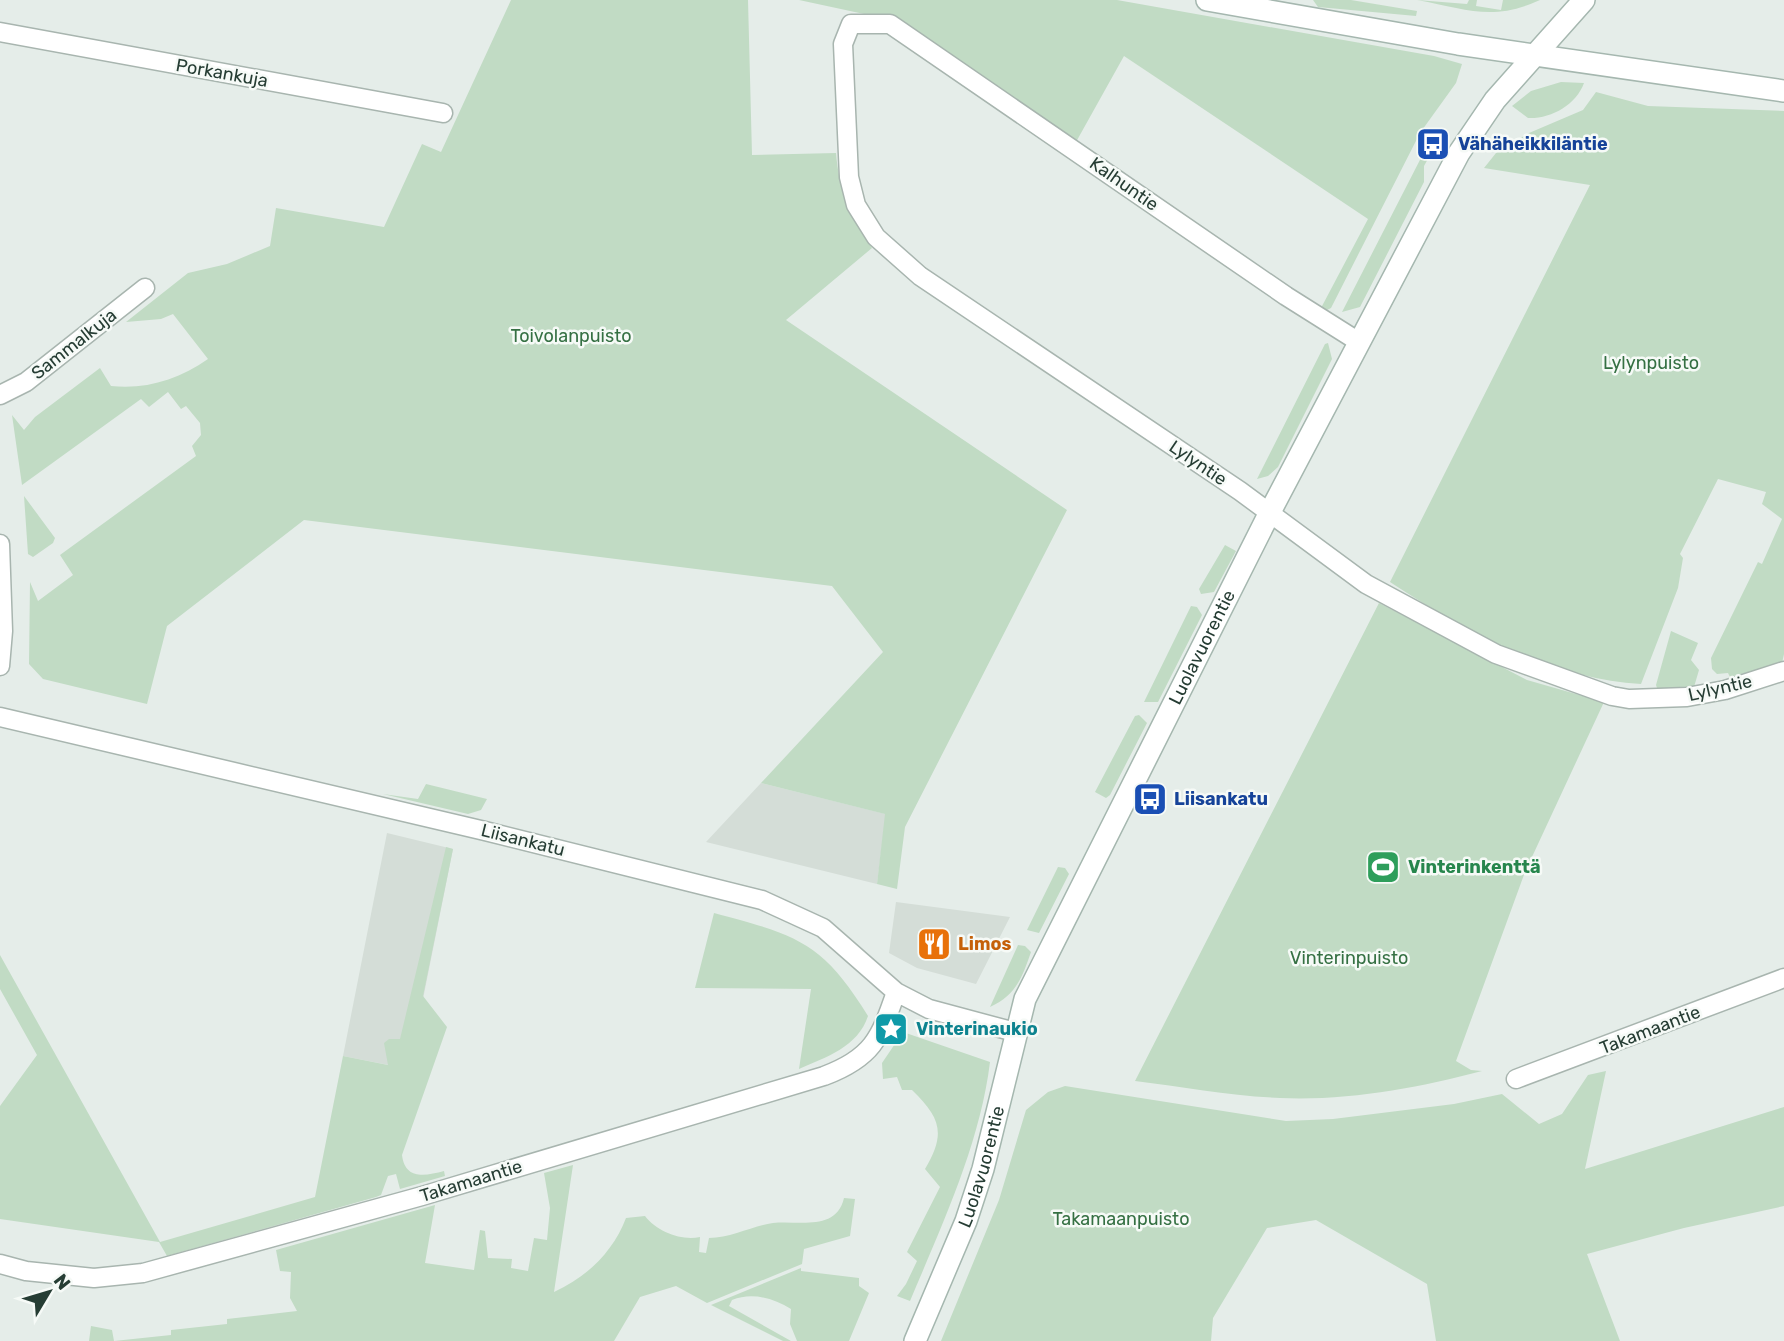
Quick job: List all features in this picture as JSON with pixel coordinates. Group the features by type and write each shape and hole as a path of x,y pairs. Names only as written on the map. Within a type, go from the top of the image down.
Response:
{"street":[{"path":"1207,0 1458,44 1784,91"},
{"name":"Luolavuorentie","path":"915,1341 966,1221 983,1169 1025,999 1270,512 1459,153 1494,100 1584,0"},
{"name":"Lylyntie","path":"890,24 851,24 843,44 849,177 856,205 868,229 920,276 1270,512 1366,584 1496,654 1612,696 1629,699 1687,697 1725,690 1784,671"},
{"name":"Kalhuntie","path":"890,24 1286,296 1359,342"},
{"name":"Porkankuja","path":"0,32 443,113"},
{"name":"Sammalkuja","path":"0,395 26,382 145,288"},
{"path":"0,544 3,631 0,666"},
{"name":"Liisankatu","path":"0,717 485,831 762,900 822,928 896,992 929,1009 1015,1032"},
{"name":"Takamaantie","path":"1516,1079 1784,978"},
{"name":"Takamaantie","path":"0,1264 26,1271 94,1279 143,1273 422,1196 824,1076 852,1065 870,1049 881,1033 896,992"}],"shaded area":[{"path":"761,783 886,814 877,884 706,842"},
{"path":"387,833 453,849 409,1069 343,1056"},
{"path":"896,902 1010,917 976,984 917,968 889,953"}],"green space":[{"name":"Toivolanpuisto","path":"511,0 748,0 752,155 836,153 847,204 872,248 786,320 1067,510 905,827 897,889 877,884 885,814 761,783 883,652 832,586 304,520 167,626 147,704 43,679 29,664 30,582 38,601 73,575 60,555 196,456 192,446 201,435 200,423 186,406 181,409 168,392 149,407 141,399 22,485 12,415 24,430 35,417 100,368 111,386 137,386 162,382 208,359 173,314 161,319 126,322 188,273 227,264 270,246 276,208 384,227 422,144 441,152"},
{"path":"799,0 1117,0 1434,56 1462,64 1456,83 1420,133 1331,308 1325,311 1321,308 1368,219 1124,56 1076,142 878,17"},
{"path":"1313,0 1351,0 1417,11 1416,16 1318,7"},
{"path":"1417,0 1467,4 1469,0 1477,0 1476,6 1501,10 1503,0 1540,0 1508,11 1479,12"},
{"path":"1561,82 1584,83 1569,104 1554,113 1528,118 1512,106 1531,91"},
{"name":"Lylynpuisto","path":"1596,92 1648,106 1784,111 1782,663 1730,677 1728,673 1717,674 1712,669 1711,658 1758,562 1762,564 1782,519 1762,504 1766,492 1718,479 1680,554 1683,558 1678,588 1641,684 1574,673 1510,650 1448,618 1390,582 1590,185 1484,168 1496,153 1529,133 1583,110"},
{"path":"1423,154 1429,157 1424,166 1424,182 1360,307 1342,312"},
{"path":"1328,343 1332,359 1278,467 1268,476 1257,479 1325,344"},
{"path":"24,496 55,538 53,543 33,557 28,554"},
{"path":"1225,545 1236,551 1214,592 1201,594 1199,589"},
{"name":"Vinterinpuisto","path":"1379,603 1527,680 1604,702 1525,872 1456,1061 1471,1070 1482,1071 1382,1092 1305,1098 1244,1095 1135,1081"},
{"path":"1191,606 1197,607 1202,615 1158,702 1144,702"},
{"path":"1671,631 1698,643 1691,660 1699,670 1694,687 1658,691 1656,685"},
{"path":"1139,715 1147,723 1106,798 1095,792 1135,716"},
{"path":"426,784 487,799 481,810 468,814 383,794 418,799"},
{"path":"446,847 453,849 423,996 447,1027 402,1155 407,1169 412,1172 423,1175 444,1171 445,1176 400,1189 396,1174 388,1176 381,1195 376,1197 167,1256 159,1242 0,1219 0,1106 37,1055 0,989 0,955 160,1242 315,1197 343,1056 388,1065 384,1043 389,1039 400,1039"},
{"path":"1058,867 1065,868 1069,874 1039,933 1027,930"},
{"path":"714,913 787,935 821,956 852,991 868,1016 857,1036 840,1050 799,1069 811,989 695,988"},
{"path":"1018,945 1025,946 1031,952 1024,970 1012,991 990,1007"},
{"path":"903,1032 990,1062 969,1154 910,1301 897,1296 917,1261 907,1252 940,1187 925,1169 932,1157 938,1136 934,1118 912,1090 902,1090 897,1077 883,1079 882,1063"},
{"name":"Takamaanpuisto","path":"1606,1071 1585,1169 1784,1107 1784,1206 1684,1228 1587,1254 1620,1341 1436,1341 1427,1284 1316,1220 1267,1228 1213,1318 1211,1341 941,1341 999,1200 1026,1110 1048,1092 1065,1086 1286,1121 1333,1119 1454,1104 1502,1094 1539,1124 1562,1114 1588,1075"},
{"path":"573,1165 554,1292 577,1279 598,1262 614,1242 626,1218 645,1216 656,1227 670,1234 686,1238 700,1237 699,1252 706,1253 709,1238 773,1223 825,1220 840,1209 844,1198 855,1199 850,1236 804,1249 802,1264 707,1303 676,1286 640,1297 614,1341 114,1341 171,1335 171,1330 227,1324 227,1319 297,1311 290,1298 291,1272 280,1271 276,1250 435,1205 425,1263 474,1270 480,1230 485,1231 488,1258 512,1259 511,1268 528,1271 534,1238 547,1240 550,1208 544,1173"},
{"path":"801,1268 801,1271 859,1278 859,1286 869,1293 849,1341 797,1341 790,1324 791,1309 770,1299 747,1296 732,1300 729,1306 791,1341 783,1341 711,1305"},
{"path":"91,1326 112,1330 114,1341 89,1341"}],"place":[{"name":"Vähäheikkiläntie","path":"1433,144"},
{"name":"Liisankatu","path":"1150,799"},
{"name":"Vinterinkenttä","path":"1383,867"},
{"name":"Limos","path":"934,944"},
{"name":"Vinterinaukio","path":"891,1029"}]}
